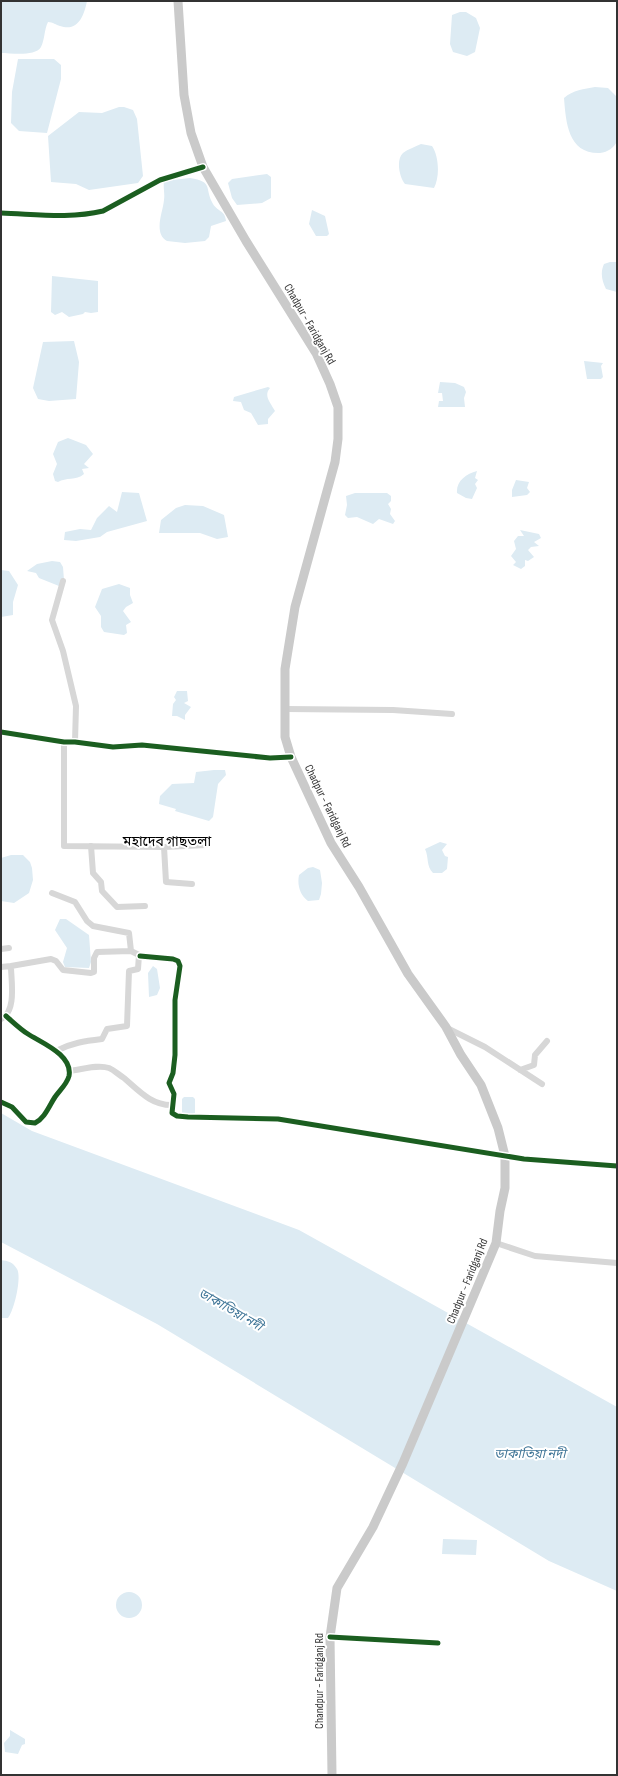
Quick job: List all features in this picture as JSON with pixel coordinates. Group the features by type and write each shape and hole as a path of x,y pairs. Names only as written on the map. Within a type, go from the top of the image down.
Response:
{"main road":[{"name":"Chadpur - Faridganj Rd","path":"178,1 184,95 191,133 203,167 246,241 316,353 330,384 338,407 338,439 335,462 295,607 285,669 285,737 291,757 332,844 359,887 408,974 446,1027 461,1055 481,1085 498,1128 505,1156 505,1188 500,1211 496,1243 404,1463 373,1527 336,1588"},
{"name":"Chandpur - Faridganj Rd","path":"332,1775 330,1637 336,1588"}],"street":[{"path":"1,213 68,215 103,211 160,180 203,167"},
{"path":"63,581 52,620 63,651 76,706 75,742"},
{"path":"286,709 393,710 452,714"},
{"path":"1,732 64,742 113,747 142,745 270,758 291,757"},
{"path":"64,742 64,846 164,847 206,845"},
{"path":"91,846 94,873 101,882 104,893 117,907 145,906"},
{"path":"164,847 166,882 192,884"},
{"path":"52,893 76,902 86,921 93,926 129,933 131,950"},
{"path":"1,950 9,948"},
{"path":"1,967 51,959 56,961 63,970 91,974 94,972 94,958 97,952 131,950 140,956 173,959 178,961 180,966 175,1000 175,1056 173,1073 169,1083 174,1094 172,1113 177,1116 278,1119 524,1159 617,1166"},
{"path":"56,1051 67,1045 85,1040 102,1039 107,1029 127,1026 129,971 138,969 140,956"},
{"path":"1,1102 12,1107 26,1122 35,1124 43,1118 55,1096 66,1082 69,1071 63,1059 56,1051 4,1018 10,1011 11,966"},
{"path":"446,1027 485,1047 542,1084"},
{"path":"520,1070 534,1065 535,1055 546,1041"},
{"path":"69,1071 99,1067 109,1068 137,1088 147,1099 173,1106"},
{"path":"496,1243 535,1256 617,1263"},
{"path":"330,1637 438,1642"}],"water":[{"path":"1,1 87,1 82,17 76,25 66,27 48,22 41,47 34,52 22,54 1,53"},
{"path":"460,12 466,12 476,18 480,28 475,52 467,56 453,52 450,44 452,15"},
{"path":"18,59 54,59 61,65 61,79 47,133 19,131 11,123 12,92"},
{"path":"595,87 608,88 617,97 617,141 614,146 606,152 600,153 589,152 575,143 568,127 564,98 567,95 583,89"},
{"path":"119,107 133,110 137,119 143,176 138,183 89,190 76,184 51,182 48,136 79,112 102,113"},
{"path":"421,144 432,146 436,155 438,173 434,188 405,184 400,173 399,164 403,153"},
{"path":"267,174 271,177 271,198 262,203 237,205 232,198 228,183 232,179"},
{"path":"190,178 198,180 207,186 213,204 223,213 226,221 211,226 209,237 205,241 185,243 167,241 160,233 160,222 164,197 164,181"},
{"path":"312,210 325,216 329,234 327,236 316,236 309,224"},
{"path":"617,262 617,292 606,289 603,280 602,271 604,264"},
{"path":"52,276 98,281 98,312 85,312 83,314 69,317 62,312 55,315 51,312"},
{"path":"74,341 79,362 76,399 49,401 38,399 33,388 43,342"},
{"path":"584,361 603,363 601,366 603,377 601,379 587,379"},
{"path":"440,382 455,383 464,387 466,392 464,398 465,407 438,407 439,401 443,401 442,393 438,393"},
{"path":"268,387 270,388 267,397 275,411 268,419 268,424 258,425 251,413 244,410 241,402 233,401 234,397"},
{"path":"68,438 86,445 93,454 84,464 89,468 82,469 84,474 78,478 58,482 55,481 53,474 57,464 53,454 58,442"},
{"path":"477,471 475,478 478,480 475,484 477,488 472,499 466,498 457,493 458,485 462,479"},
{"path":"516,480 529,482 527,488 530,492 527,495 512,497 512,490"},
{"path":"122,492 139,493 147,521 107,532 100,537 76,541 64,540 65,532 80,529 91,530 97,518 109,506 117,512"},
{"path":"355,493 387,493 391,496 391,501 388,504 391,509 390,514 395,521 393,524 379,519 373,524 357,517 348,518 345,515 347,505 346,496"},
{"path":"185,505 203,506 224,515 228,537 217,539 200,533 159,533 161,520 176,508"},
{"path":"520,530 539,534 541,538 534,542 539,546 531,547 528,550 534,557 528,561 525,560 525,566 521,569 513,565 516,562 511,556 516,549 514,541 518,536 524,536"},
{"path":"52,561 60,562 63,567 64,580 59,586 39,578 36,573 27,571 37,564"},
{"path":"1,570 9,571 18,585 13,602 13,615 1,617"},
{"path":"119,584 130,588 130,595 133,603 126,607 123,611 131,622 126,625 127,633 124,635 104,632 101,627 101,616 95,607 102,589"},
{"path":"177,691 187,691 188,701 184,703 191,707 185,715 185,720 177,716 172,716 173,704 176,700 174,697"},
{"path":"225,770 226,775 218,784 213,817 209,821 175,811 176,809 159,804 160,796 172,784 194,783 196,772"},
{"path":"440,842 447,844 442,850 445,856 448,857 447,869 442,873 433,873 428,864 425,849"},
{"path":"11,855 23,855 30,862 33,880 29,893 14,903 1,901 1,858"},
{"path":"313,867 320,870 322,883 321,894 319,900 308,901 300,890 298,882 299,875 308,868"},
{"path":"60,919 66,919 89,935 91,962 89,968 65,967 63,962 67,948 55,930"},
{"path":"153,966 157,969 160,988 157,995 149,997 148,973"},
{"path":"184,1097 193,1097 195,1099 195,1113 190,1115 182,1113 182,1099"},
{"name":"ডাকাতিয়া নদী","path":"1,1113 32,1131 299,1230 617,1407 617,1591 549,1561 157,1324 1,1242"},
{"path":"1,1260 12,1263 17,1269 19,1279 13,1309 8,1318 1,1318"},
{"path":"443,1539 477,1540 476,1555 442,1554"},
{"path":"129,1592 138,1596 142,1605 138,1614 129,1618 120,1614 116,1605 120,1596"},
{"path":"10,1730 25,1739 25,1744 22,1745 18,1754 5,1752 4,1743 10,1736"}],"cycle path":[{"path":"1,213 78,215 103,211 160,180 203,167"},
{"path":"1,732 64,742 113,747 142,745 270,758 291,757"},
{"path":"140,956 173,959 178,961 180,966 175,1000 175,1055 173,1073 169,1083 174,1094 172,1113 177,1116 278,1119 524,1159 617,1166"},
{"path":"1,1102 12,1107 26,1122 35,1123 44,1115 69,1076 69,1069 66,1062 55,1050 19,1028 6,1016"},
{"path":"330,1637 438,1643"}],"district":[{"name":"মহাদেব গাছতলা","path":"167,841"}]}
